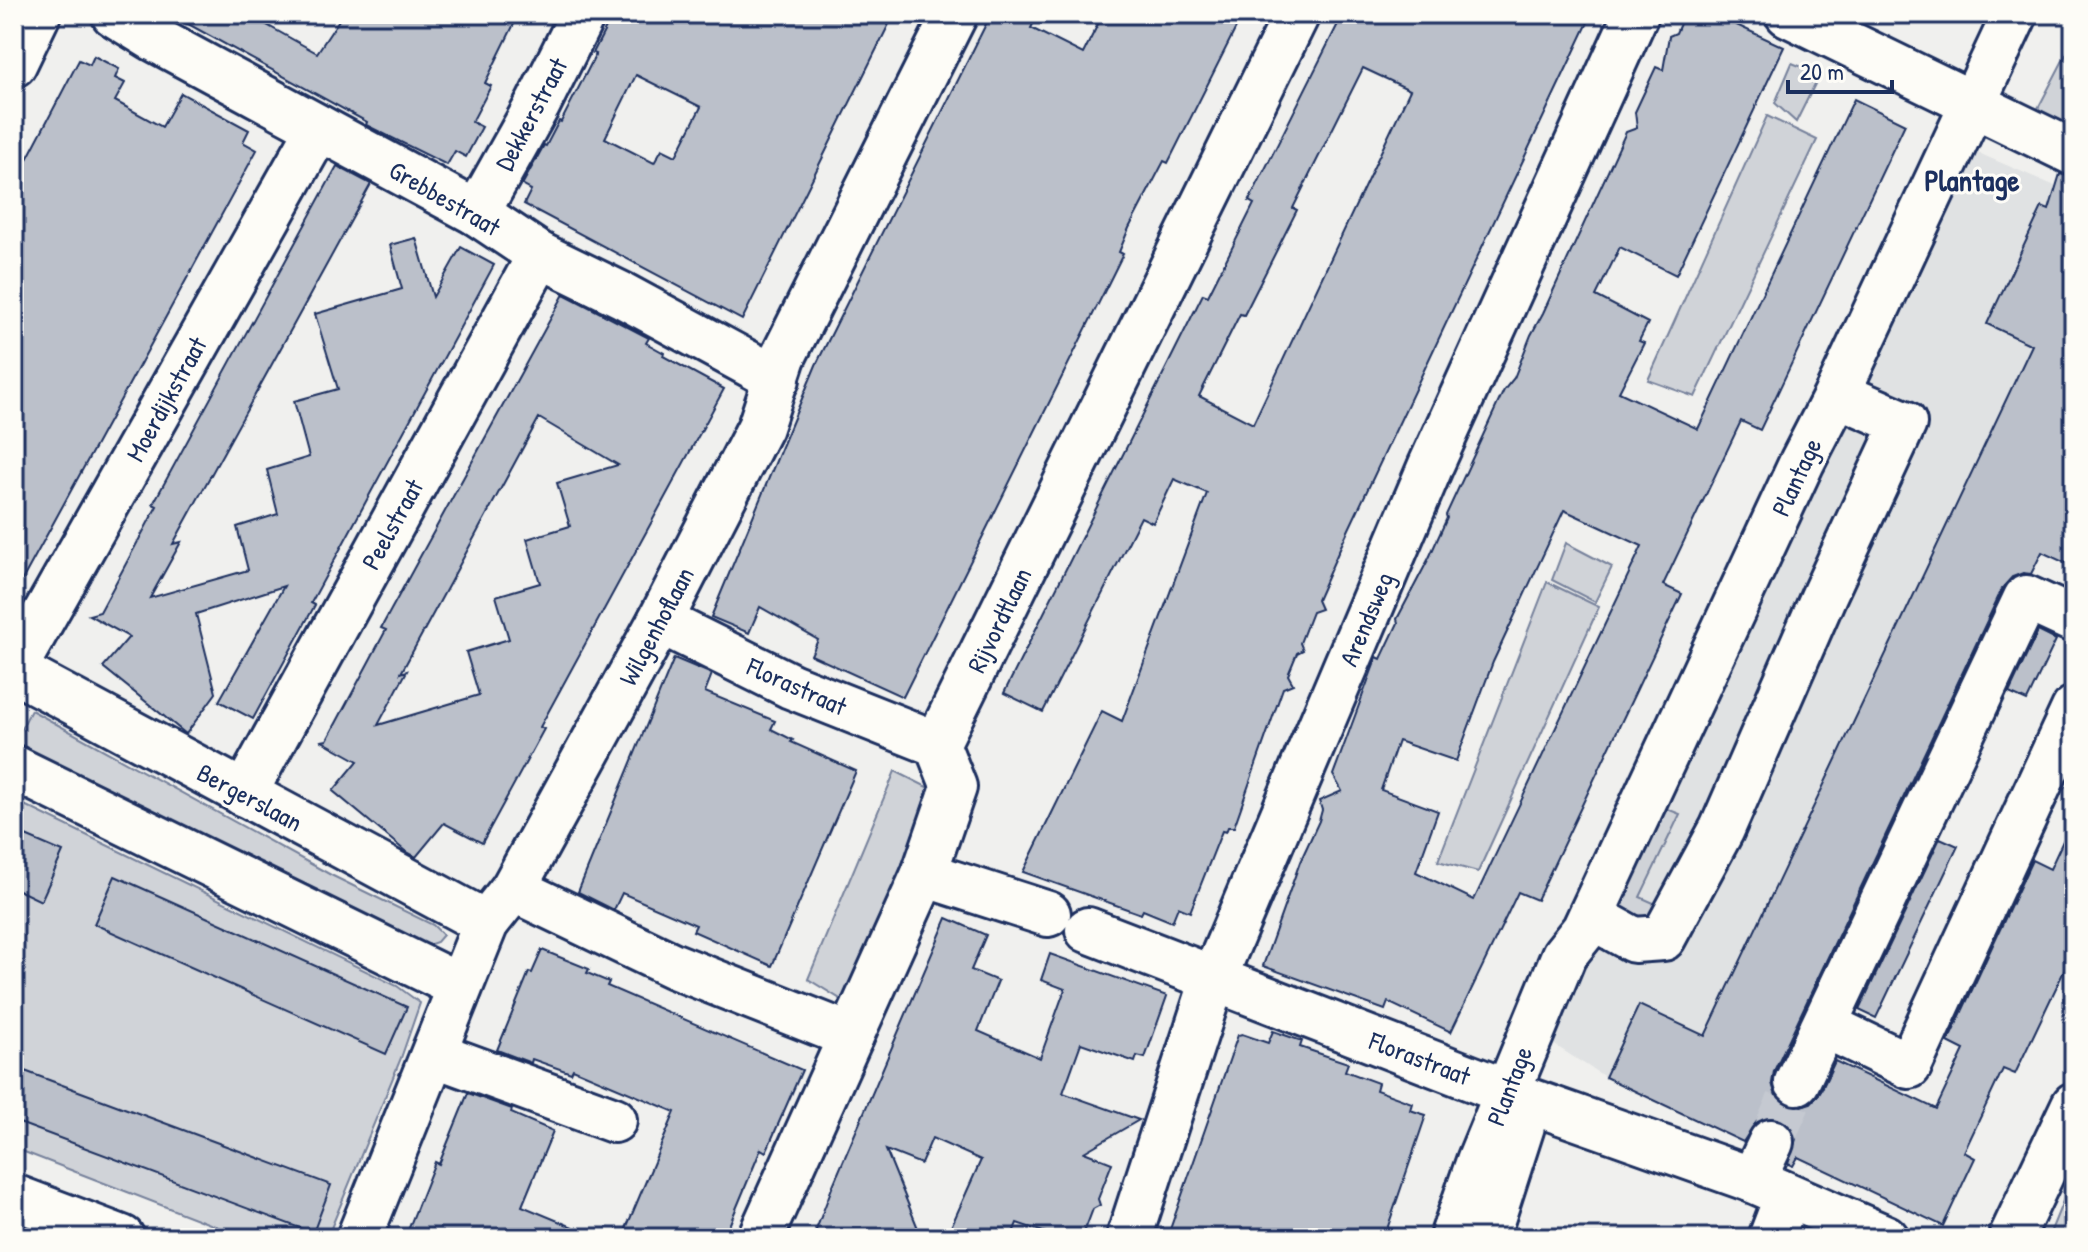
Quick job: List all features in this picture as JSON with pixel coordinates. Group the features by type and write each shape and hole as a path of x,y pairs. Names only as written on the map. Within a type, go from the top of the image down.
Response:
{"street":[{"path":"14,64 38,14"},
{"name":"Grebbestraat","path":"114,14 159,26 319,128 477,213 540,255 633,300 777,379"},
{"name":"Dekkerstraat","path":"477,213 538,104 583,14"},
{"name":"Wilgenhoflaan","path":"359,1238 486,923 513,889 660,621 760,427 783,357 955,14"},
{"name":"Rijvordtlaan","path":"937,744 1297,14"},
{"name":"Arendsweg","path":"1129,1238 1213,980 1431,465 1636,14"},
{"path":"1788,14 2074,153"},
{"name":"Plantage","path":"1486,1238 1511,1093 1526,1041 1564,955 1584,928 2015,14"},
{"name":"Moerdijkstraat","path":"14,670 319,128"},
{"name":"Peelstraat","path":"244,794 540,255"},
{"path":"1584,928 1634,940 1663,938 1722,829 1825,593 1904,423 1837,394"},
{"path":"1797,1082 2026,598 2074,620"},
{"name":"Florastraat","path":"660,621 791,686 937,744"},
{"name":"Bergerslaan","path":"14,670 486,923"},
{"path":"1826,1026 1909,1066 2074,709"},
{"path":"760,1238 924,874 954,787 937,744"},
{"path":"14,768 459,986"},
{"path":"924,874 1048,914"},
{"path":"513,889 674,966 851,1036"},
{"name":"Florastraat","path":"1088,930 1511,1093 1770,1173 1886,1238"},
{"path":"434,1054 614,1120"},
{"name":"Plantage","path":"1452,1238 1479,1161 1511,1093"},
{"path":"2011,1238 2074,1105"},
{"path":"1770,1173 1771,1238"},
{"path":"14,1197 122,1238"}],"shaded area":[{"path":"2071,45 2074,46 2074,134 2034,116"},
{"path":"1792,63 1820,74 1796,122 1775,103"},
{"path":"1767,116 1817,140 1695,397 1648,380"},
{"path":"1955,143 2074,194 2074,347 1722,1079 1605,1077 1531,1030"},
{"path":"1566,543 1612,567 1595,602 1552,580"},
{"path":"1547,582 1599,607 1478,872 1438,861"},
{"path":"31,710 331,875 433,925 443,935 437,942 428,945 336,905 15,750 17,737"},
{"path":"895,771 931,789 906,863 842,1000 808,979"},
{"path":"14,800 397,986 420,1003 401,1058 327,1238 246,1238 14,1148"},
{"path":"1662,807 1680,814 1640,897 1665,908 1659,917 1639,920 1617,910"},
{"path":"2070,1184 2074,1186 2074,1238 2048,1238"}],"building":[{"path":"170,14 247,14 317,53 343,14 519,14 485,83 491,86 472,122 482,127 466,157 455,151 447,165 366,125 367,122"},
{"path":"613,14 894,14 742,320 524,204 531,190 522,185 561,122 596,54 593,53","holes":["636,75 701,107 676,156 662,149 654,163 605,138"]},
{"path":"991,14 1038,14 1031,28 1083,54 1103,14 1243,14 1168,163 1164,161 1129,228 1119,252 1123,254 903,697 811,655 818,640 760,607 749,633 711,617 816,365"},
{"path":"1343,14 1592,14 1317,600 1321,609 1312,612 1300,643 1303,650 1297,653 1288,675 1293,684 1283,688 1234,827 1222,831 1190,912 1178,907 1172,922 1023,872 1102,711 1122,721 1207,493 1174,479 1153,523 1141,517 1043,712 1004,693 1203,294 1208,296 1254,204 1249,201","holes":["1363,68 1410,90 1253,424 1199,396 1297,210 1293,208"]},
{"path":"1684,14 1713,14 1784,47 1676,275 1620,247 1596,296 1648,323 1639,341 1644,343 1619,392 1698,429 1854,99 1905,124 1760,430 1741,421 1663,585 1682,594 1537,900 1518,892 1451,1032 1388,1002 1385,1010 1263,966 1300,862 1319,821 1322,810 1319,801 1342,791 1333,775 1377,657 1381,659 1398,623 1397,619 1429,558 1446,515 1504,390 1514,378 1626,132 1637,128 1635,112 1656,67 1663,70 1669,36 1676,33","holes":["1564,510 1642,546 1474,900 1416,872 1438,811 1381,790 1398,741 1456,761 1493,662"]},
{"path":"94,56 119,69 115,78 125,83 115,101 162,127 181,93 249,130 243,142 257,150 14,595 14,184 79,60 90,65"},
{"path":"337,166 371,184 173,544 181,542 150,598 248,570 237,527 278,514 267,470 309,457 294,401 338,389 315,314 402,289 390,245 416,238 433,297 461,247 494,265 311,603 315,605 253,719 219,701 284,586 196,614 216,693 186,734 103,667 129,637 89,615 100,612 157,506 153,504"},
{"path":"2060,174 2074,178 2074,567 2042,552 2031,574 2012,577 2003,587 1774,1071 1772,1083 1776,1096 1786,1104 1798,1107 1811,1103 1820,1093 1835,1061 1936,1109 1964,1050 1948,1042 2032,860 2050,869 2074,817 2074,950 2015,1074 2003,1069 1964,1152 1975,1158 1943,1226 1798,1157 1793,1166 1788,1164 1796,1139 1791,1127 1781,1119 1768,1117 1757,1121 1743,1142 1605,1077 1639,1005 1705,1036 2032,345 1987,324 2042,207 2049,210"},
{"path":"564,294 649,338 646,343 664,353 663,356 724,389 540,727 544,729 482,843 444,823 416,857 333,791 358,761 322,741 327,740 386,630 381,628","holes":["539,418 618,465 557,483 570,526 527,539 540,583 496,596 509,639 466,652 479,695 378,725 407,671 401,673"]},
{"path":"2038,631 2056,640 2027,701 2009,693"},
{"path":"674,658 712,674 705,692 775,721 771,729 793,740 791,742 856,771 772,966 693,931 696,925 622,893 614,910 578,892"},
{"path":"14,831 63,852 41,901 14,888"},
{"path":"1940,838 1958,846 1876,1018 1859,1010"},
{"path":"115,876 407,1007 386,1054 94,924"},
{"path":"947,918 986,935 971,970 998,981 978,1031 1040,1058 1065,989 1041,980 1050,954 1167,996 1145,1058 1137,1056 1135,1062 1081,1043 1063,1093 1139,1120 1084,1152 1112,1163 1098,1199 1100,1205 1093,1209 1082,1238 1061,1238 1017,1223 1011,1238 946,1238 981,1160 932,1138 921,1164 886,1150 922,1238 813,1238"},
{"path":"542,950 589,969 587,973 609,982 607,986 802,1070 766,1152 761,1149 724,1238 622,1238 675,1112 573,1069 571,1073 532,1059 531,1063 497,1050 529,972 532,973"},
{"path":"1273,1031 1302,1041 1300,1047 1348,1063 1345,1071 1378,1083 1376,1090 1412,1103 1410,1110 1426,1115 1384,1238 1167,1238 1238,1035 1268,1043"},
{"path":"14,1067 331,1185 313,1233 14,1121"},
{"path":"468,1093 512,1109 511,1113 553,1131 522,1206 599,1238 405,1238 435,1162 439,1164"}],"tunnel":[{"path":"1771,1142 1797,1082"}],"district":[{"name":"Plantage","path":"1972,180"}]}
